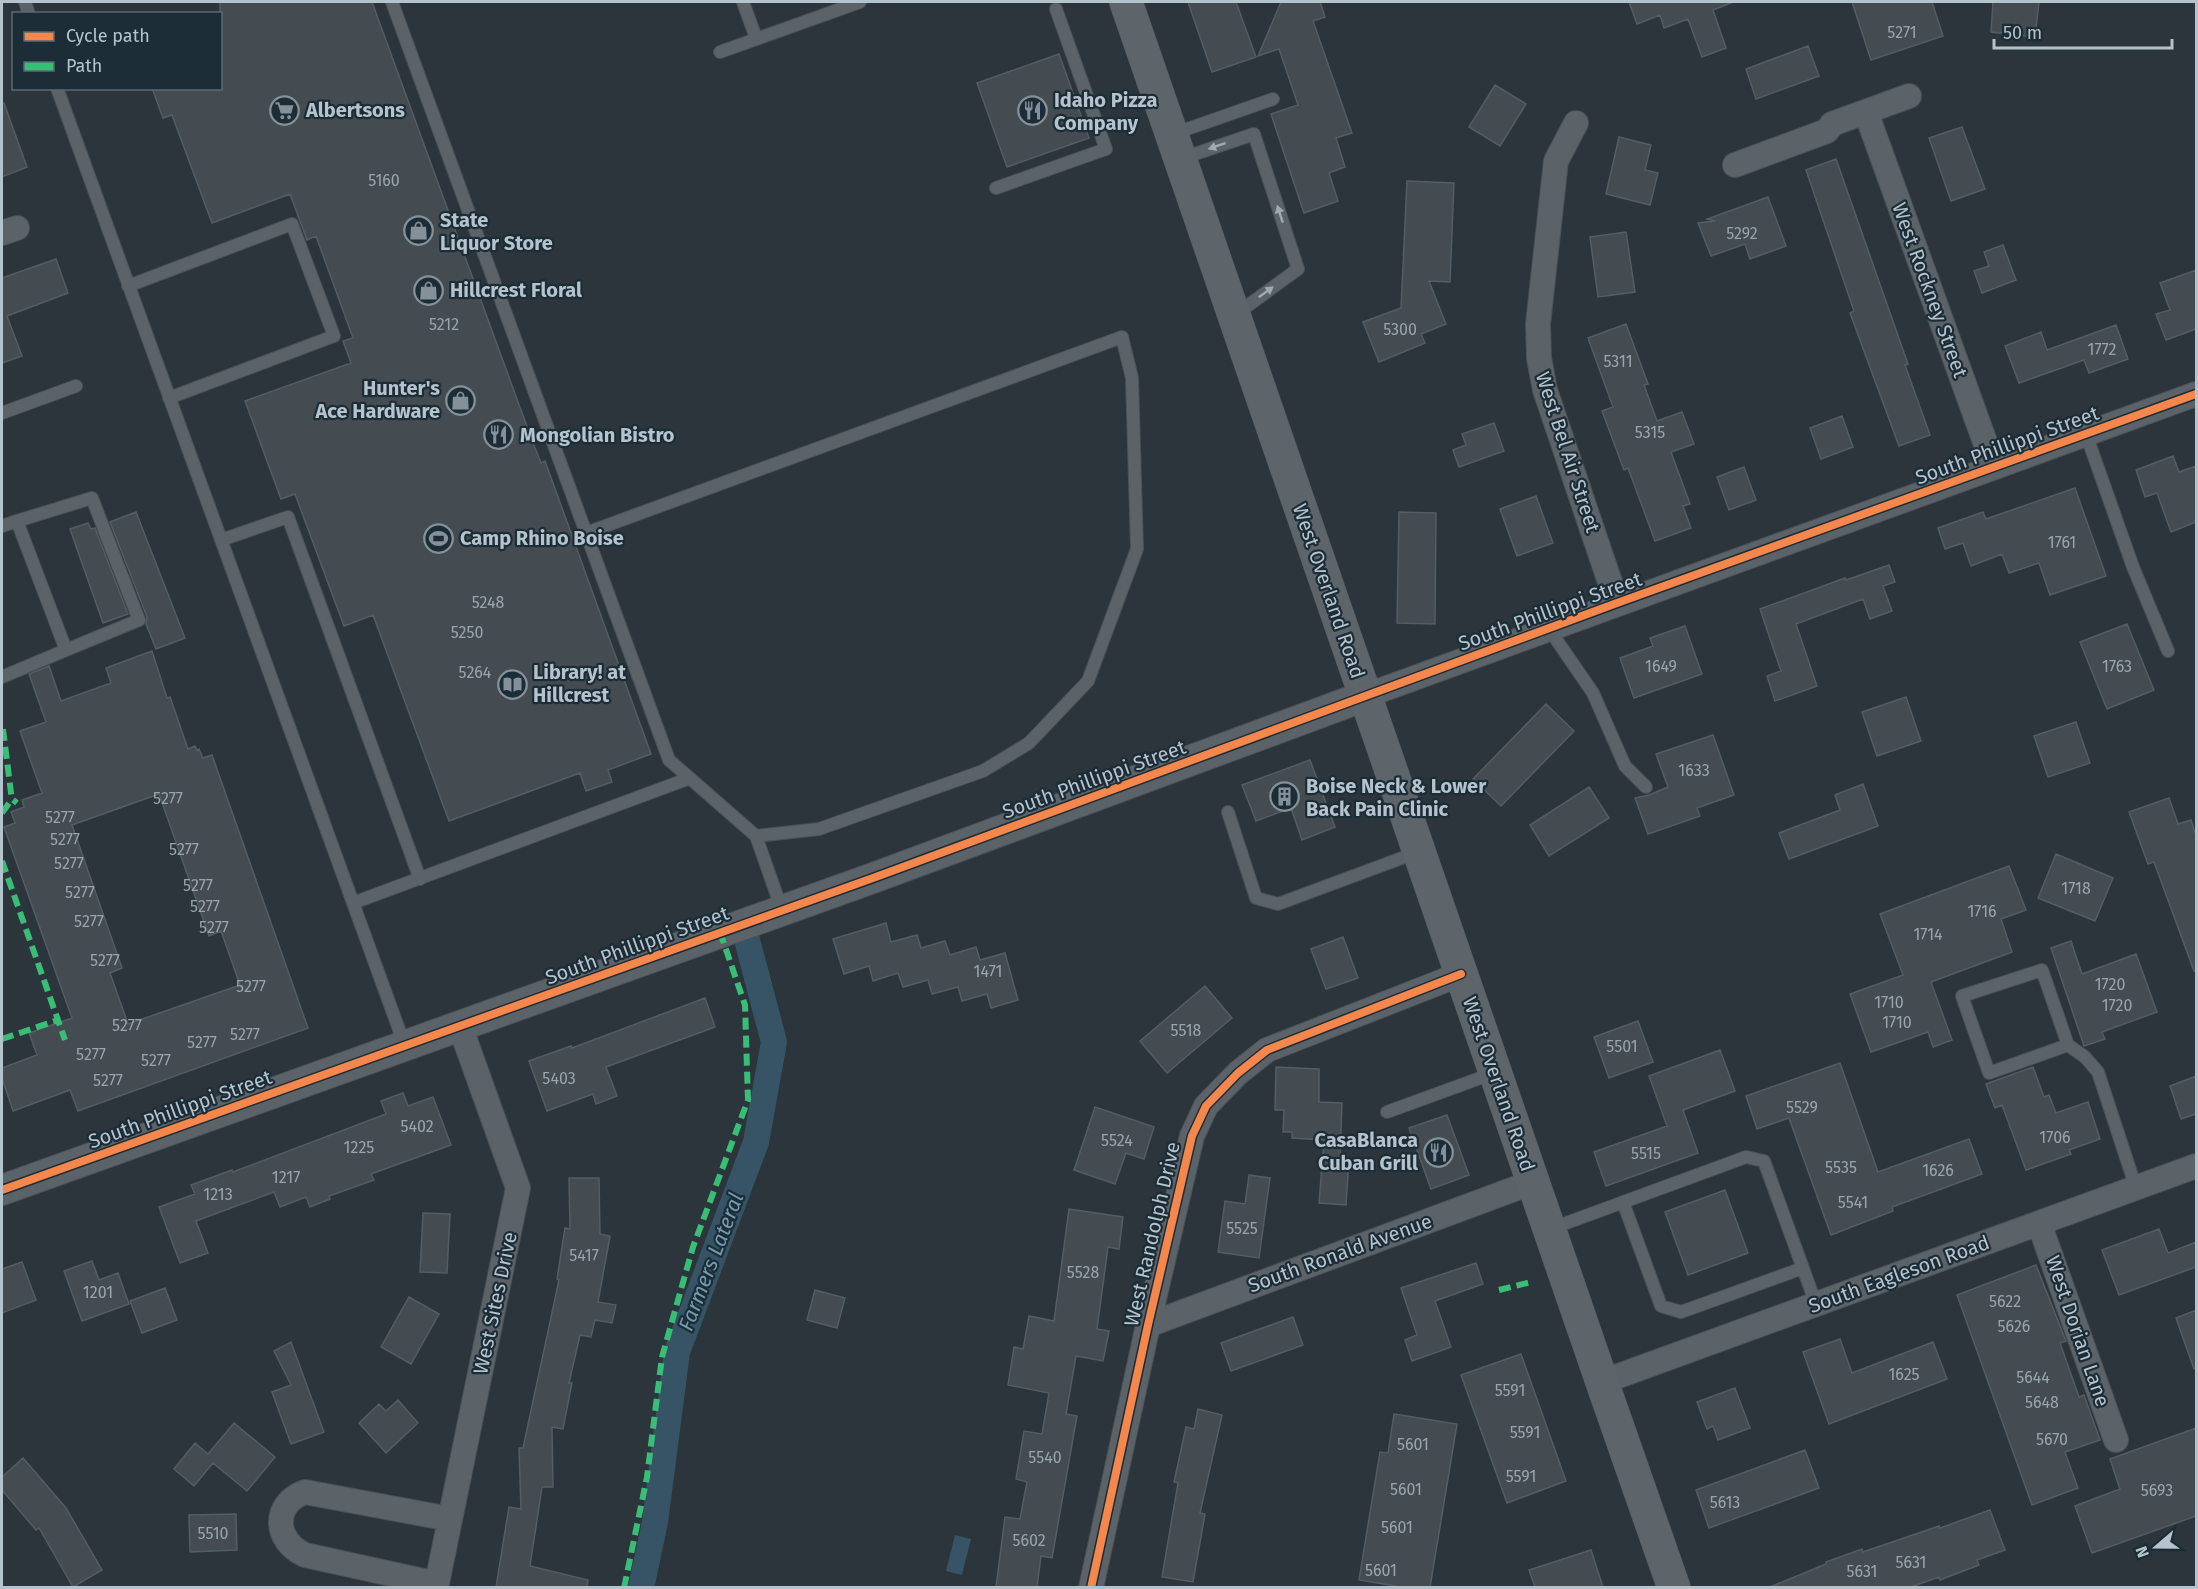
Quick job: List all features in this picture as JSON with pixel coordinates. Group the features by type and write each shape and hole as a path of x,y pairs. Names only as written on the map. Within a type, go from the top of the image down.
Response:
{"main road":[{"name":"West Overland Road","path":"1126,2 1674,1587"}],"street":[{"path":"1736,165 1827,131 1832,124 1909,96"},
{"name":"West Rockney Street","path":"1866,112 1994,467"},
{"name":"West Bel Air Street","path":"1575,123 1556,160 1538,324 1539,358 1545,390 1617,603"},
{"name":"South Phillippi Street","path":"3,1185 405,1046 2196,394"},
{"name":"West Randolph Drive","path":"1091,1587 1192,1136 1206,1106 1238,1073 1267,1050 1461,974"},
{"name":"West Sites Drive","path":"437,1586 518,1188 460,1026"},
{"name":"South Eagleson Road","path":"1602,1382 2196,1166"},
{"name":"South Ronald Avenue","path":"1148,1325 1533,1182"},
{"name":"West Dorian Lane","path":"2039,1223 2116,1440"},
{"path":"437,1586 305,1555 286,1543 281,1516 287,1503 305,1492 450,1519"}],"lane":[{"path":"392,2 669,760 756,836 782,910"},
{"path":"743,2 756,38"},
{"path":"720,52 860,2"},
{"path":"996,188 1106,149 1056,9"},
{"path":"58,90 405,1046"},
{"path":"1176,147 1273,99"},
{"path":"1176,147 1254,134 1298,269 1234,316"},
{"path":"129,286 292,224 334,336 170,399"},
{"path":"586,533 1122,337 1132,378 1137,549 1088,681 1029,743 983,771 819,829 756,836"},
{"path":"2,413 76,386"},
{"path":"2086,434 2133,567 2168,651"},
{"path":"2,526 92,498 139,620 2,677"},
{"path":"221,540 288,518 420,879"},
{"path":"17,521 66,650"},
{"path":"1548,629 1593,693 1625,766 1646,787"},
{"path":"353,903 690,778"},
{"path":"1228,812 1256,898 1278,904 1419,852"},
{"path":"2068,1045 1989,1073 1962,996 2042,970 2068,1045 2085,1056 2098,1072 2136,1188"},
{"path":"1387,1112 1495,1073"},
{"path":"1549,1229 1746,1157 1764,1161 1816,1304"},
{"path":"1623,1202 1661,1306 1681,1312 1803,1268"}],"water":[{"path":"955,1535 971,1539 962,1575 946,1571"}],"building":[{"path":"220,2 372,2 533,443 541,463 545,461 651,754 608,770 612,782 586,791 580,773 449,821 373,615 344,626 295,494 281,499 245,401 351,363 343,341 353,338 316,236 307,240 290,194 212,223 172,115 163,118 153,90 222,90 222,12 220,12"},
{"path":"1188,2 1236,2 1256,57 1212,72"},
{"path":"1281,2 1320,2 1325,17 1313,21 1352,133 1336,138 1345,167 1329,173 1338,201 1304,213 1271,114 1298,105 1279,49 1258,56"},
{"path":"1629,2 1731,2 1713,10 1726,48 1702,57 1688,19 1664,28 1660,15 1637,24"},
{"path":"1852,2 1932,2 1943,36 1871,60"},
{"path":"1993,2 2039,2 2035,37 1991,32"},
{"path":"1808,46 1819,76 1756,99 1746,69"},
{"name":"Idaho Pizza Company","path":"1059,54 1089,138 1007,167 977,83"},
{"path":"1495,85 1526,104 1500,146 1469,127"},
{"path":"2,103 4,103 27,167 2,177"},
{"path":"1962,127 1985,189 1951,201 1929,138"},
{"path":"1619,137 1651,145 1645,170 1658,173 1650,205 1606,194"},
{"path":"1836,159 1908,364 1905,365 1930,435 1899,446 1850,313 1854,311 1806,170"},
{"path":"1407,181 1454,183 1450,282 1429,281 1446,324 1421,334 1425,343 1379,362 1363,322 1401,308"},
{"path":"1768,197 1786,246 1750,259 1745,244 1711,256 1698,223 1715,221 1707,219"},
{"path":"1626,232 1635,292 1598,297 1590,237"},
{"path":"2003,245 2016,280 1982,293 1974,271 1989,266 1984,252"},
{"path":"56,259 68,293 7,316 22,356 2,363 2,278"},
{"path":"2196,270 2196,329 2166,340 2156,314 2170,310 2160,283"},
{"path":"1626,324 1648,384 1644,385 1657,421 1682,412 1694,444 1671,452 1690,504 1683,506 1691,528 1655,541 1628,468 1624,470 1602,411 1613,407 1588,338"},
{"path":"2116,325 2128,359 2089,373 2084,360 2019,383 2005,346 2041,332 2047,350"},
{"path":"1842,416 1853,447 1821,459 1810,428"},
{"path":"1494,423 1504,451 1459,467 1453,450 1466,445 1462,434"},
{"path":"2173,456 2179,472 2196,466 2196,522 2171,532 2157,493 2145,497 2136,470"},
{"path":"1744,467 1756,500 1729,510 1717,477"},
{"path":"2075,488 2106,576 2050,595 2039,563 2009,573 2002,554 1971,566 1963,543 1945,549 1938,528 1983,512 1986,519"},
{"path":"1536,496 1553,543 1517,556 1500,509"},
{"path":"136,512 185,638 156,649 146,624 147,617 110,522"},
{"path":"1399,512 1436,513 1435,624 1397,623"},
{"path":"88,523 91,529 95,528 128,614 103,623 70,529"},
{"path":"1889,565 1895,582 1883,586 1892,611 1870,619 1863,599 1796,624 1817,686 1775,701 1767,676 1781,671 1760,609 1845,578 1846,580"},
{"path":"2127,624 2154,690 2107,709 2080,642"},
{"path":"1685,626 1702,674 1634,698 1620,658 1653,646 1650,638"},
{"path":"152,651 167,698 170,697 188,749 195,746 203,758 212,755 308,1028 78,1111 70,1090 13,1111 2,1078 2,1068 37,1055 29,1033 72,1018 4,827 15,823 11,812 24,807 22,800 42,793 20,731 46,722 29,674 49,666 61,701 111,683 106,668","holes":["159,794 209,936 221,931 240,985 128,1024 110,973 122,968 72,825"]},
{"path":"1906,697 1921,741 1877,756 1862,712"},
{"path":"1546,704 1574,731 1501,806 1473,779"},
{"path":"2076,722 2090,763 2048,777 2034,736"},
{"path":"1713,735 1734,795 1697,808 1700,816 1648,834 1635,798 1668,787 1656,754"},
{"name":"Boise Neck & Lower Back Pain Clinic","path":"1310,760 1335,827 1302,840 1291,808 1256,821 1242,785"},
{"path":"1863,784 1878,826 1789,859 1779,833 1840,810 1835,795"},
{"path":"1589,787 1609,818 1549,856 1530,825"},
{"path":"2169,798 2178,824 2191,820 2196,836 2196,971 2194,971 2154,862 2148,864 2129,812"},
{"path":"2056,854 2113,878 2095,921 2038,898"},
{"path":"2009,866 2026,910 2001,919 2012,952 1931,982 1952,1040 1933,1047 1928,1032 1871,1052 1850,994 1903,975 1880,914"},
{"path":"886,923 891,942 917,935 921,948 945,941 950,955 976,947 980,960 1005,953 1018,1000 991,1008 987,994 962,1001 958,987 932,994 928,980 903,987 898,973 873,981 869,966 844,974 833,939"},
{"path":"1343,937 1358,978 1326,989 1311,949"},
{"path":"2071,941 2082,974 2136,954 2157,1012 2102,1032 2105,1039 2084,1046 2051,948"},
{"path":"1205,986 1232,1018 1167,1073 1140,1041"},
{"path":"705,998 715,1027 606,1067 617,1096 596,1104 593,1094 547,1111 529,1061 571,1046 572,1048"},
{"path":"1638,1021 1653,1062 1609,1078 1594,1037"},
{"path":"1720,1050 1735,1091 1683,1110 1698,1153 1606,1186 1594,1152 1667,1126 1649,1076"},
{"path":"1840,1063 1878,1172 1969,1139 1982,1174 1892,1207 1893,1211 1831,1235 1789,1118 1757,1129 1746,1096"},
{"path":"1276,1067 1319,1069 1319,1102 1342,1103 1340,1160 1349,1161 1346,1205 1319,1203 1324,1140 1292,1138 1292,1132 1283,1132 1284,1110 1275,1110"},
{"path":"2033,1067 2044,1097 2049,1095 2056,1113 2088,1102 2100,1139 2069,1150 2071,1154 2026,1170 2002,1105 1995,1108 1986,1084"},
{"path":"2196,1076 2196,1114 2181,1119 2170,1086"},
{"path":"403,1093 408,1106 433,1097 451,1145 371,1174 374,1180 329,1196 330,1199 310,1207 306,1197 280,1207 274,1192 196,1221 208,1253 180,1263 159,1207 195,1194 191,1185 232,1170 233,1172 386,1114 381,1101"},
{"path":"1095,1107 1154,1127 1144,1159 1126,1153 1115,1184 1074,1170"},
{"name":"CasaBlanca Cuban Grill","path":"1447,1115 1469,1175 1431,1189 1409,1128"},
{"path":"1249,1175 1270,1178 1259,1258 1218,1252 1225,1201 1245,1204"},
{"path":"569,1178 599,1178 600,1234 610,1236 598,1302 616,1305 612,1323 595,1320 591,1337 580,1335 569,1383 572,1383 563,1429 552,1427 553,1487 542,1487 530,1566 588,1580 587,1587 496,1587 509,1507 521,1509 519,1448 523,1448 559,1280 557,1279 565,1228 570,1229"},
{"path":"1725,1190 1748,1253 1688,1275 1665,1212"},
{"path":"1069,1209 1123,1217 1119,1249 1108,1247 1097,1329 1109,1331 1103,1361 1076,1356 1066,1414 1077,1416 1052,1558 1041,1556 1037,1587 996,1587 1005,1517 1020,1519 1027,1482 1016,1479 1024,1431 1042,1434 1049,1393 1008,1385 1014,1347 1023,1349 1029,1316 1054,1321"},
{"path":"423,1213 450,1214 447,1273 420,1272"},
{"path":"2159,1229 2168,1253 2196,1242 2196,1267 2119,1295 2102,1250"},
{"path":"92,1261 99,1280 118,1273 129,1304 82,1321 64,1271"},
{"path":"22,1262 36,1300 2,1313 2,1269"},
{"path":"1476,1263 1483,1284 1435,1301 1451,1347 1412,1361 1405,1340 1417,1335 1401,1288"},
{"path":"2036,1265 2066,1341 2060,1343 2079,1397 2084,1395 2100,1440 2065,1452 2078,1488 2032,1505 1957,1295"},
{"path":"165,1288 177,1320 142,1333 130,1301"},
{"path":"815,1290 845,1298 837,1328 807,1320"},
{"path":"409,1297 439,1314 411,1364 381,1347"},
{"path":"2196,1310 2196,1368 2194,1369 2176,1318"},
{"path":"1293,1317 1303,1345 1231,1371 1221,1343"},
{"path":"1840,1339 1852,1373 1933,1342 1947,1379 1829,1424 1803,1352"},
{"path":"291,1342 324,1432 291,1444 272,1392 291,1385 274,1351"},
{"path":"1521,1354 1566,1481 1507,1503 1461,1375"},
{"path":"1735,1388 1750,1428 1718,1440 1713,1426 1707,1429 1697,1402"},
{"path":"398,1400 418,1423 386,1453 359,1423 379,1404 386,1411"},
{"path":"1198,1409 1222,1415 1200,1513 1205,1514 1193,1582 1162,1577 1178,1483 1174,1482 1186,1427 1194,1429"},
{"path":"1394,1414 1457,1424 1430,1587 1401,1587 1359,1580 1380,1452 1388,1453"},
{"path":"234,1423 275,1457 247,1491 213,1463 194,1486 174,1469 195,1443 208,1454"},
{"path":"2196,1428 2196,1516 2092,1553 2075,1506 2120,1489 2110,1459"},
{"path":"1805,1450 1819,1488 1709,1528 1696,1490"},
{"path":"23,1458 66,1508 102,1570 73,1587 39,1528 36,1530 2,1490 2,1477"},
{"path":"1990,1510 2005,1550 1977,1560 1979,1565 1940,1580 1939,1577 1911,1587 1770,1587 1862,1549 1863,1552"},
{"path":"236,1514 237,1550 190,1552 189,1515"},
{"path":"1591,1550 1603,1587 1535,1587 1529,1570"}],"waterway":[{"name":"Farmers Lateral","path":"641,1588 655,1522 677,1352 756,1142 774,1042 747,940"}],"marked path":[{"path":"3,729 12,799 17,803"},
{"path":"2,813 12,799"},
{"path":"2,861 65,1040"},
{"path":"624,1588 647,1477 662,1357 693,1247 748,1100 745,1005 720,932"},
{"path":"2,1039 58,1020"},
{"path":"1499,1290 1531,1282"}],"cycle path":[{"path":"2,1190 873,878 1617,603 2196,394"},
{"path":"1091,1588 1192,1136 1206,1106 1238,1073 1267,1050 1461,974"}],"place":[{"name":"Albertsons","path":"285,110"},
{"name":"Idaho Pizza Company","path":"1033,111"},
{"name":"State Liquor Store","path":"419,231"},
{"name":"Hillcrest Floral","path":"429,290"},
{"name":"Hunter's Ace Hardware","path":"461,400"},
{"name":"Mongolian Bistro","path":"499,435"},
{"name":"Camp Rhino Boise","path":"439,538"},
{"name":"Library! at Hillcrest","path":"512,684"},
{"name":"Boise Neck & Lower Back Pain Clinic","path":"1285,797"},
{"name":"CasaBlanca Cuban Grill","path":"1439,1152"}]}
